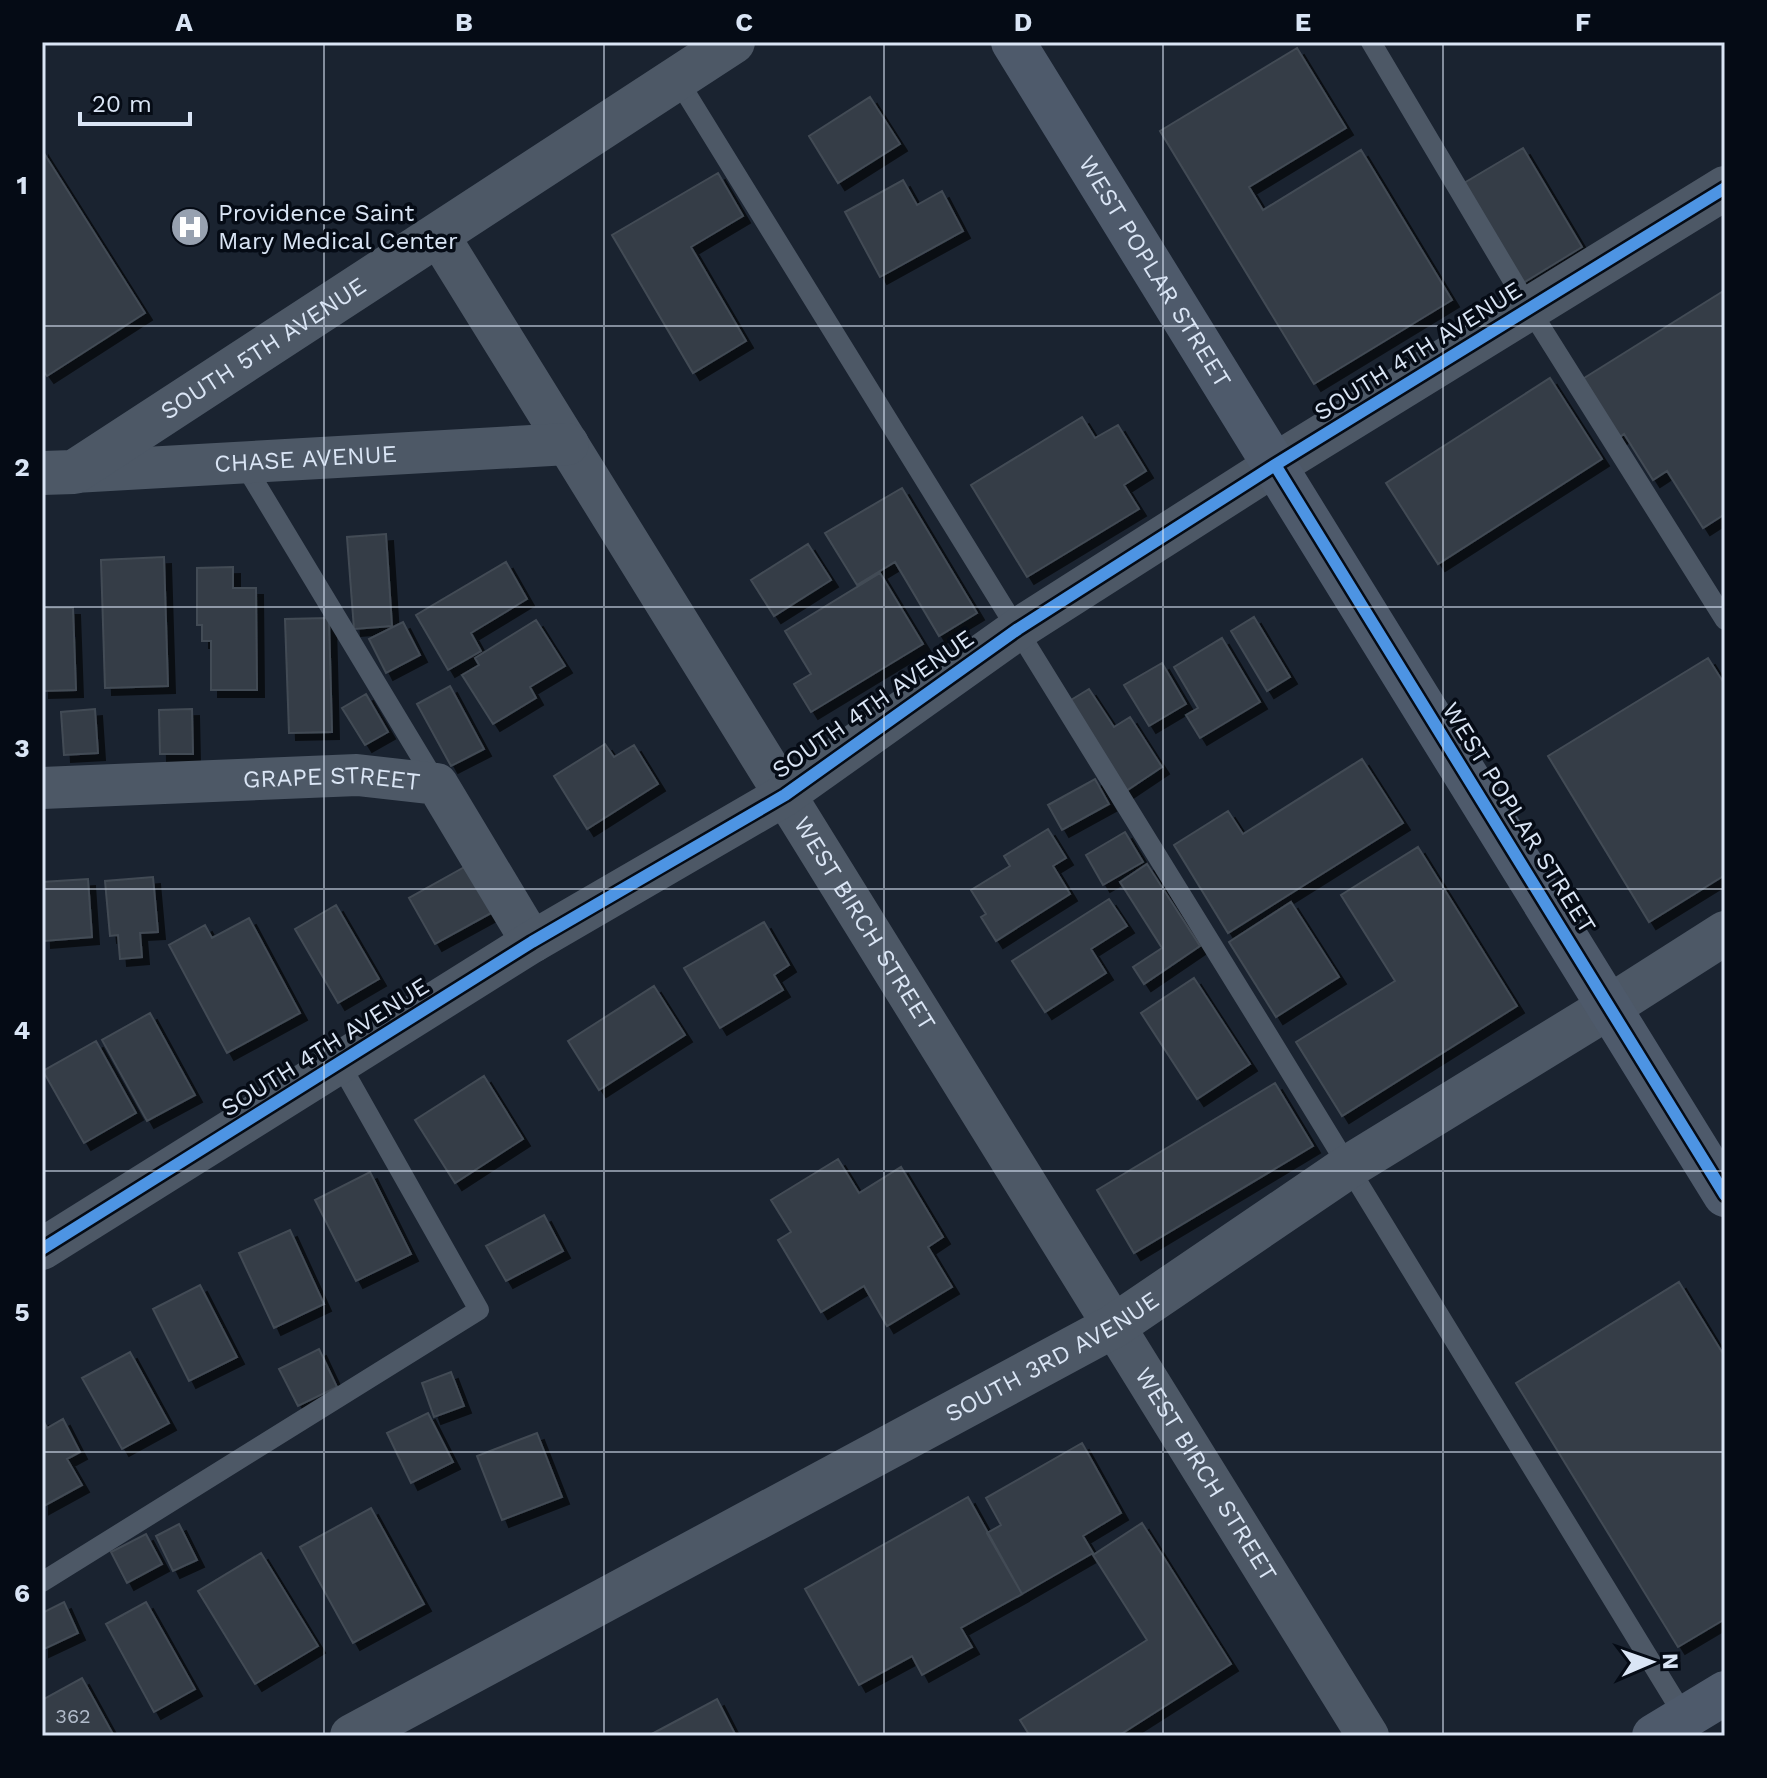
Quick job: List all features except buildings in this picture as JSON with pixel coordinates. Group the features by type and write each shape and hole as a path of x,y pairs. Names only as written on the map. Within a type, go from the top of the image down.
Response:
{"main road":[{"name":"WEST POPLAR STREET","path":"1013,42 1725,1195"},
{"path":"1678,1730 1725,1693"}],"street":[{"name":"SOUTH 5TH AVENUE","path":"58,472 438,235 733,42"},
{"name":"SOUTH 4TH AVENUE","path":"42,1249 532,942 785,795 1018,629 1275,465 1725,188"},
{"name":"WEST BIRCH STREET","path":"438,235 1368,1736"},
{"name":"CHASE AVENUE","path":"58,472 568,444"},
{"name":"GRAPE STREET","path":"42,788 357,775 437,784 532,942"},
{"name":"SOUTH 3RD AVENUE","path":"352,1736 1114,1326 1348,1167 1725,933"}],"lane":[{"path":"1371,42 1529,308 1725,620"},
{"path":"676,77 1348,1167 1678,1730"},
{"path":"244,464 437,784"},
{"path":"42,1582 479,1310 340,1064"}],"cycle path":[{"path":"42,1249 532,942 785,795 1018,629 1275,465 1725,188"},
{"path":"1275,465 1725,1195"}],"place":[{"name":"Providence Saint Mary Medical Center","path":"190,227"}]}
